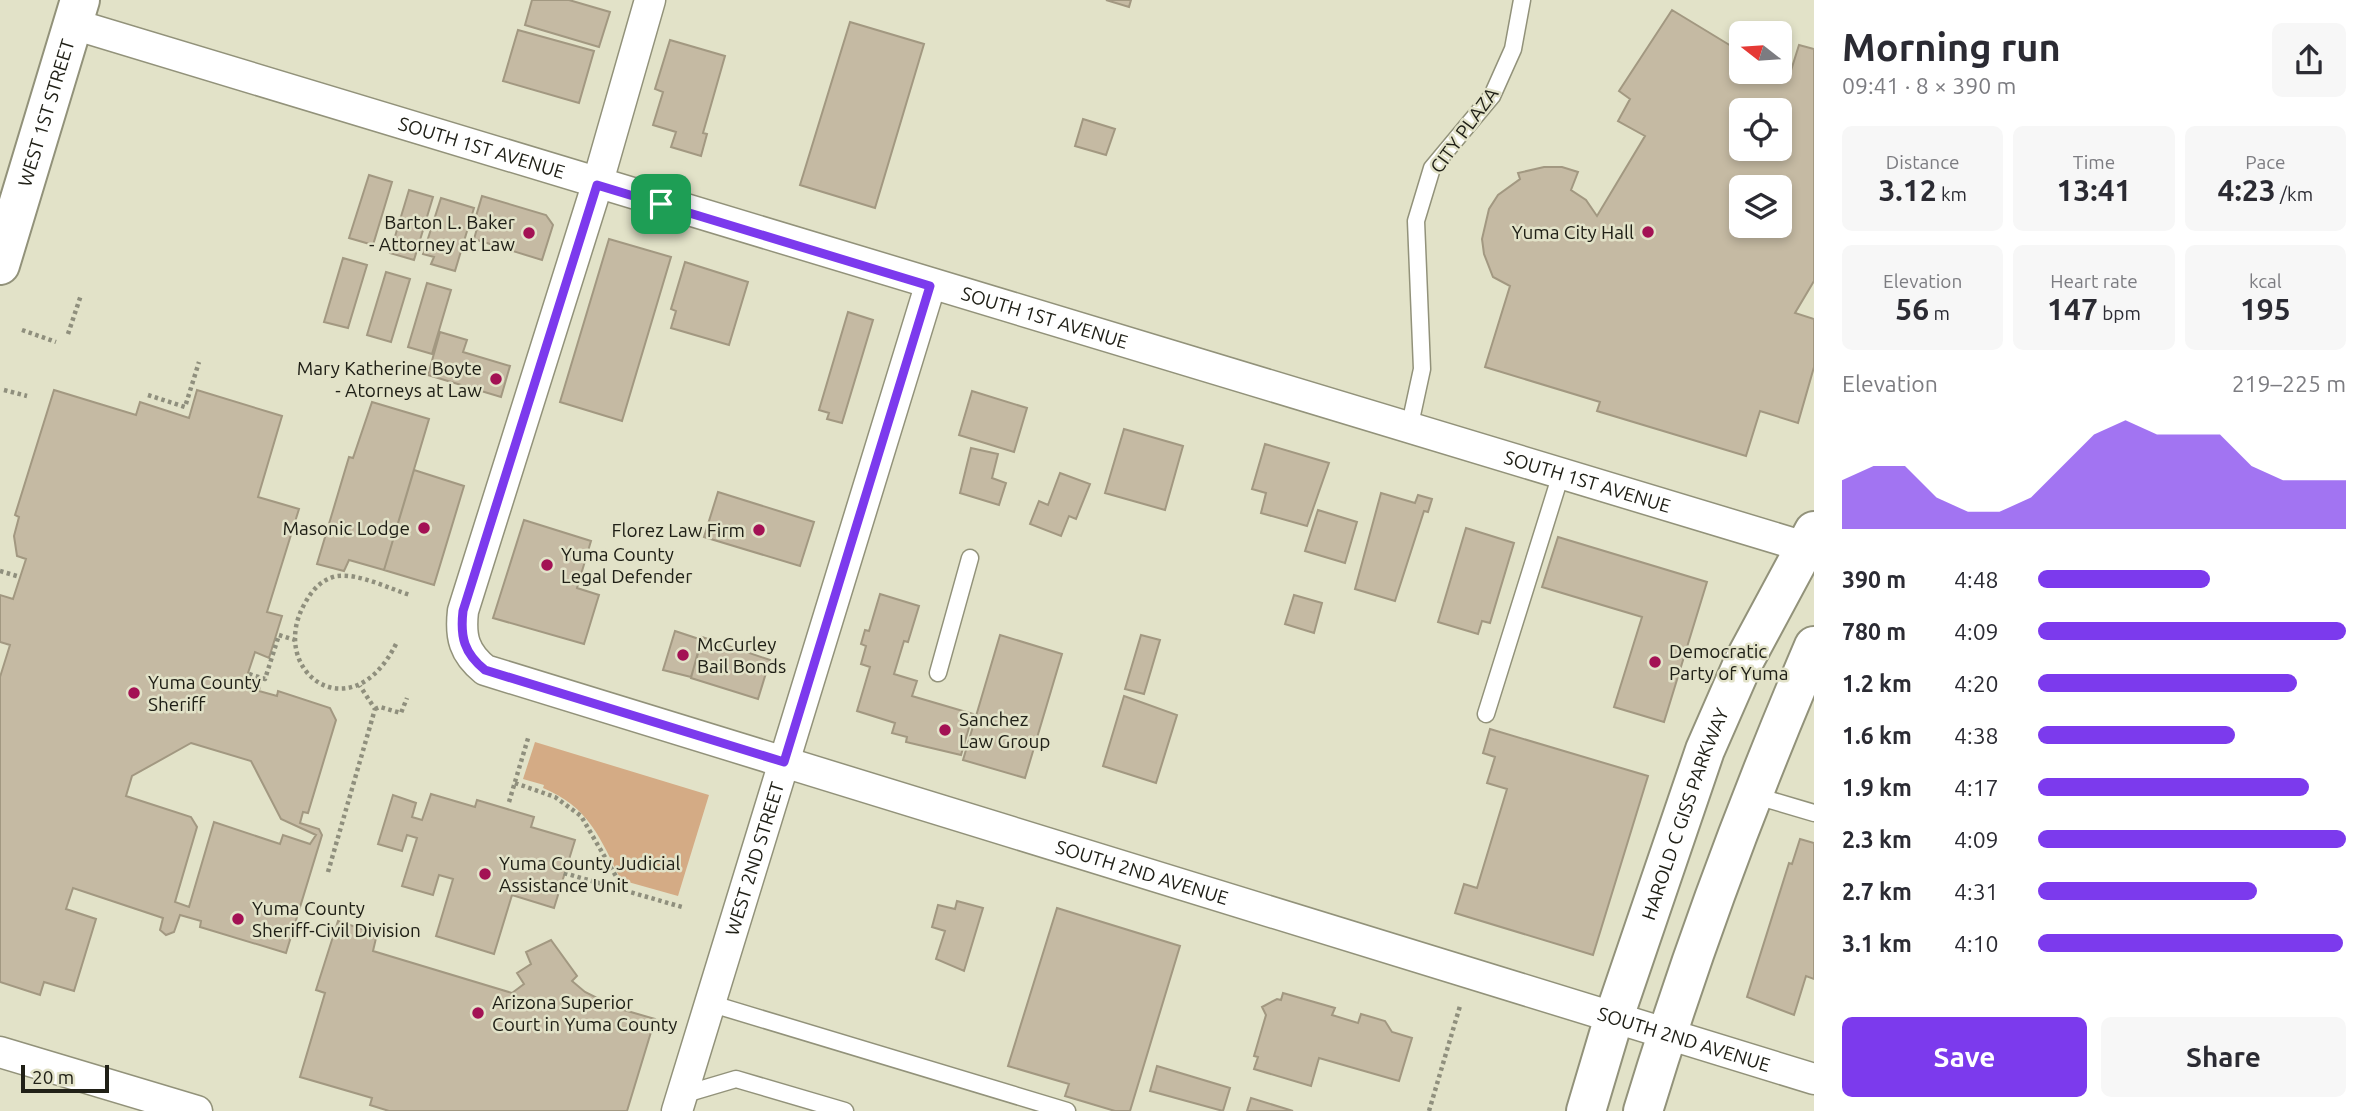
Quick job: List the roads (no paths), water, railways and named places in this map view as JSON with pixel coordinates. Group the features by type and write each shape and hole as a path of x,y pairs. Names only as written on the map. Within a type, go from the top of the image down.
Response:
{"main road":[{"name":"WEST 1ST STREET","path":"0,265 76,12"},
{"name":"HAROLD C GISS PARKWAY","path":"1586,1111 1614,1017 1705,750 1744,661 1811,543"},
{"path":"1643,1111 1667,1033 1752,795 1814,646"}],"street":[{"path":"597,185 650,0"},
{"name":"SOUTH 1ST AVENUE","path":"76,12 597,185 1561,474 1811,543"},
{"name":"SOUTH 2ND AVENUE","path":"597,185 463,611 463,644 473,660 485,670 1814,1079"},
{"name":"WEST 2ND STREET","path":"680,1103 930,286"},
{"path":"0,1052 197,1111"}],"lane":[{"name":"CITY PLAZA","path":"1409,429 1422,369 1416,221 1432,168 1492,96 1513,50 1522,0"},
{"path":"1486,714 1561,474"},
{"path":"938,673 971,558"},
{"path":"1752,795 1814,813"},
{"path":"709,1003 1067,1111"},
{"path":"680,1103 736,1080 845,1111"}],"place":[{"name":"Yuma City Hall","path":"1648,232"},
{"name":"Barton L. Baker - Attorney at Law","path":"529,233"},
{"name":"Mary Katherine Boyte - Atorneys at Law","path":"496,379"},
{"name":"Masonic Lodge","path":"424,528"},
{"name":"Florez Law Firm","path":"759,530"},
{"name":"Yuma County Legal Defender","path":"547,565"},
{"name":"McCurley Bail Bonds","path":"683,655"},
{"name":"Democratic Party of Yuma","path":"1655,662"},
{"name":"Yuma County Sheriff","path":"134,693"},
{"name":"Sanchez Law Group","path":"945,730"},
{"name":"Yuma County Judicial Assistance Unit","path":"485,874"},
{"name":"Yuma County Sheriff-Civil Division","path":"238,919"},
{"name":"Arizona Superior Court in Yuma County","path":"478,1013"}]}
